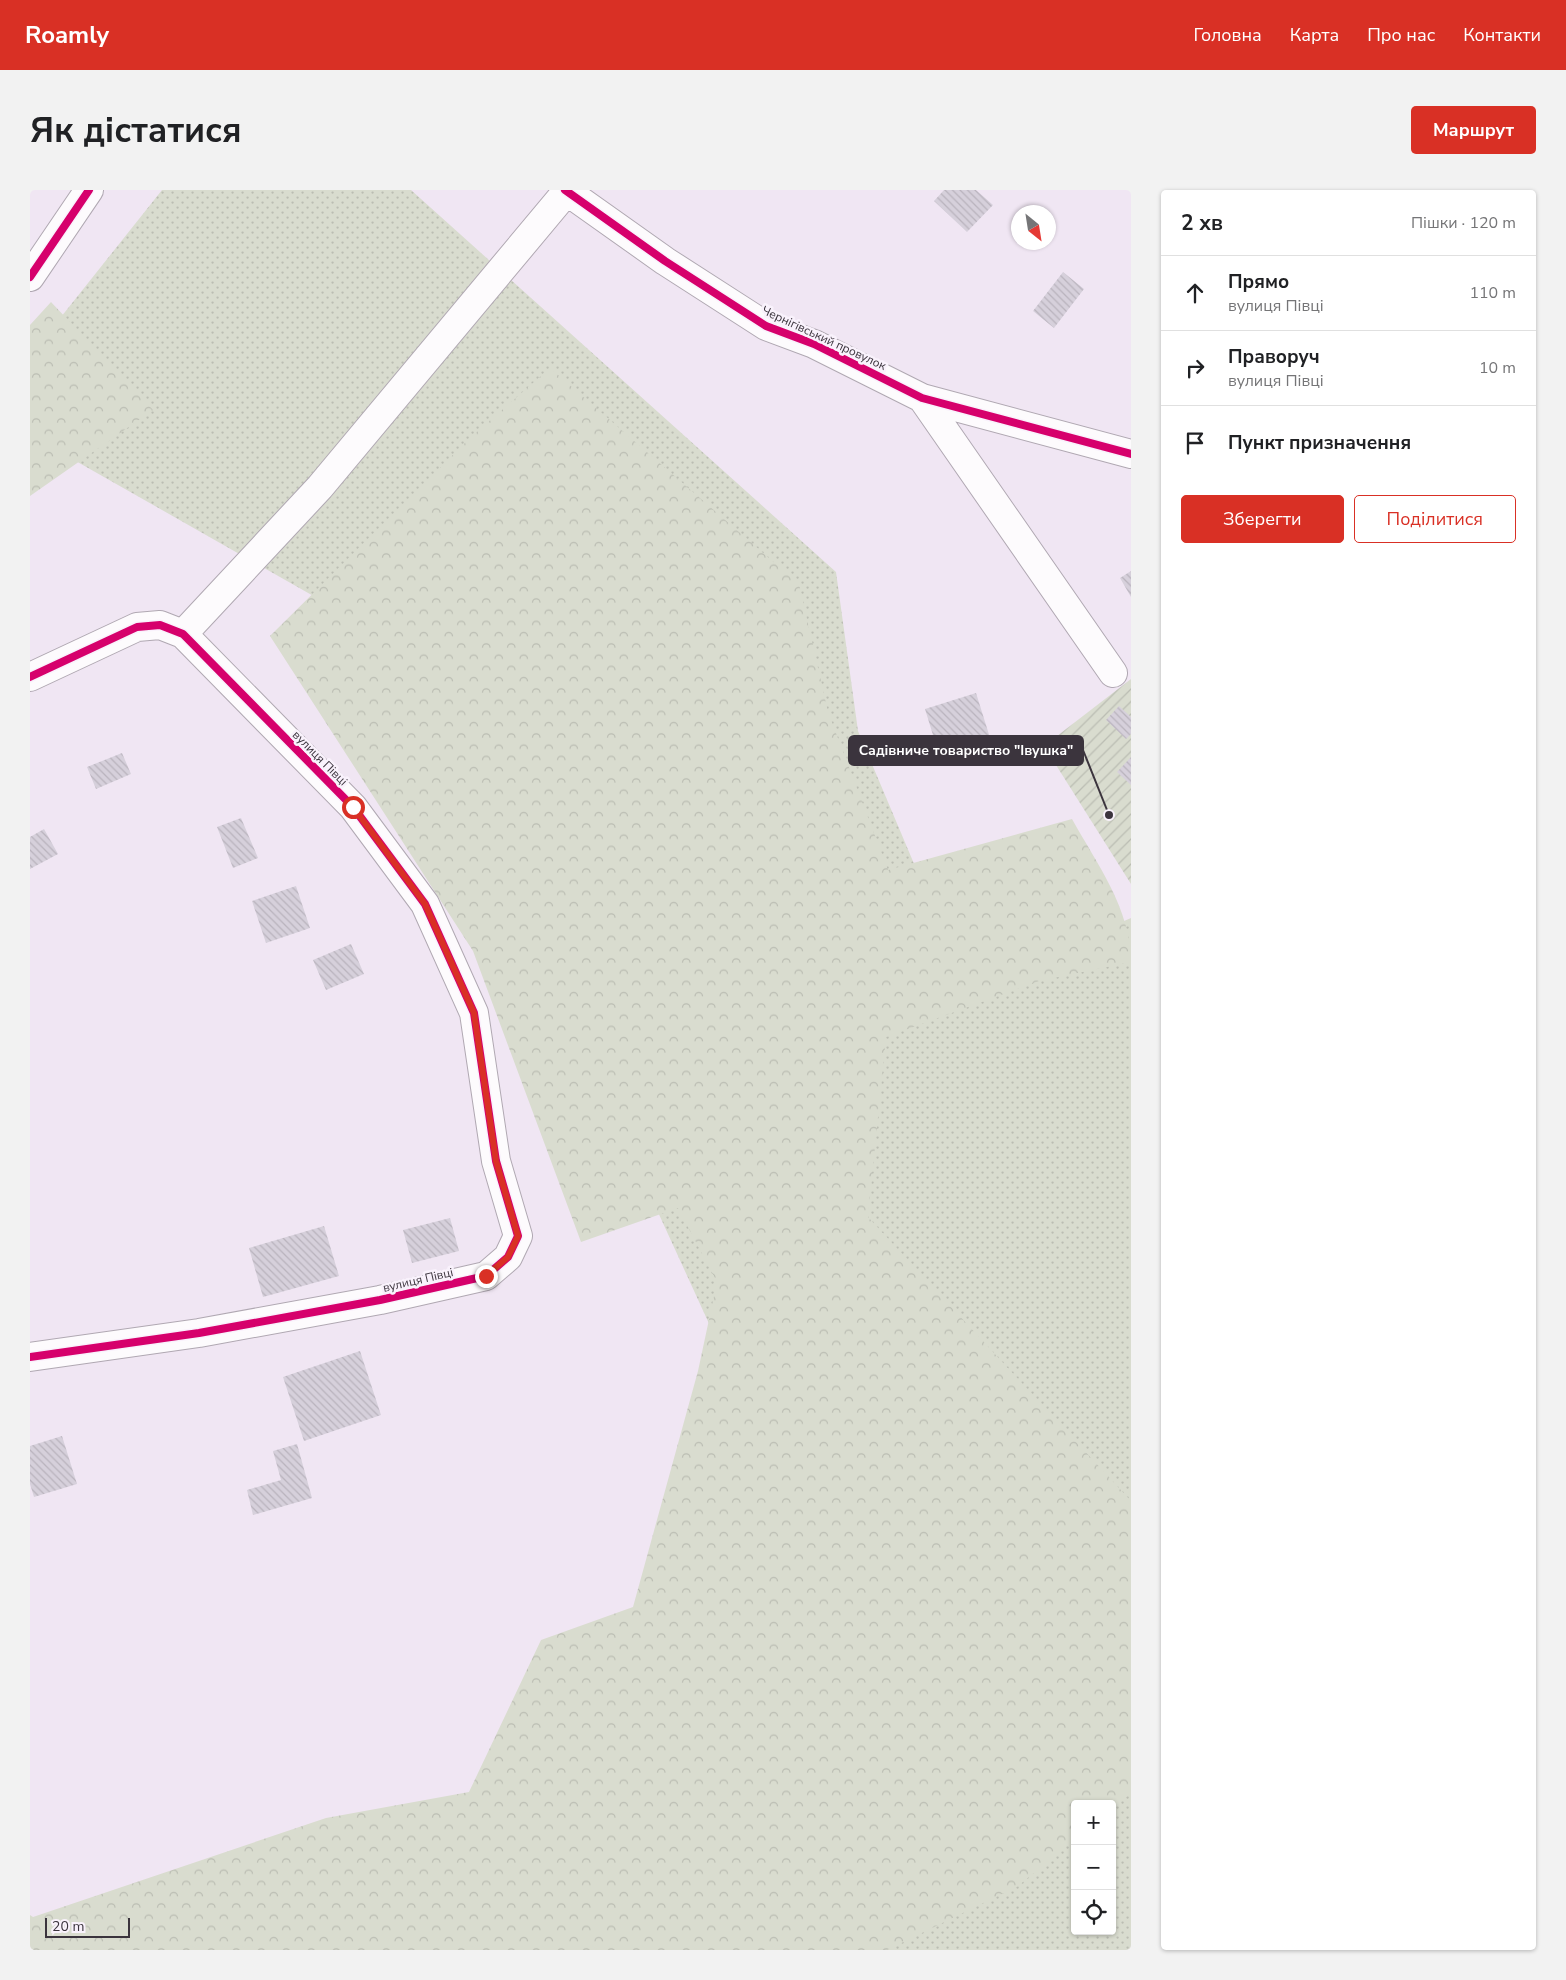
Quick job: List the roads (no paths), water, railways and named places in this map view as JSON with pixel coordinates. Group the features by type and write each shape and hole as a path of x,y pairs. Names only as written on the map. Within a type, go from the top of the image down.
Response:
{"street":[{"path":"30,277 89,190"},
{"path":"183,634 320,487 566,191"},
{"name":"Чернігівський провулок","path":"566,191 665,261 766,326 814,344 922,398 1131,454"},
{"path":"922,398 1113,673"},
{"name":"вулиця Півці","path":"30,677 137,627 160,625 183,634 353,807 425,904 474,1013 496,1161 518,1236 508,1257 486,1276 380,1300 199,1333 30,1356"}],"place":[{"name":"Садівниче товариство \"Івушка\"","path":"1109,815"}]}
